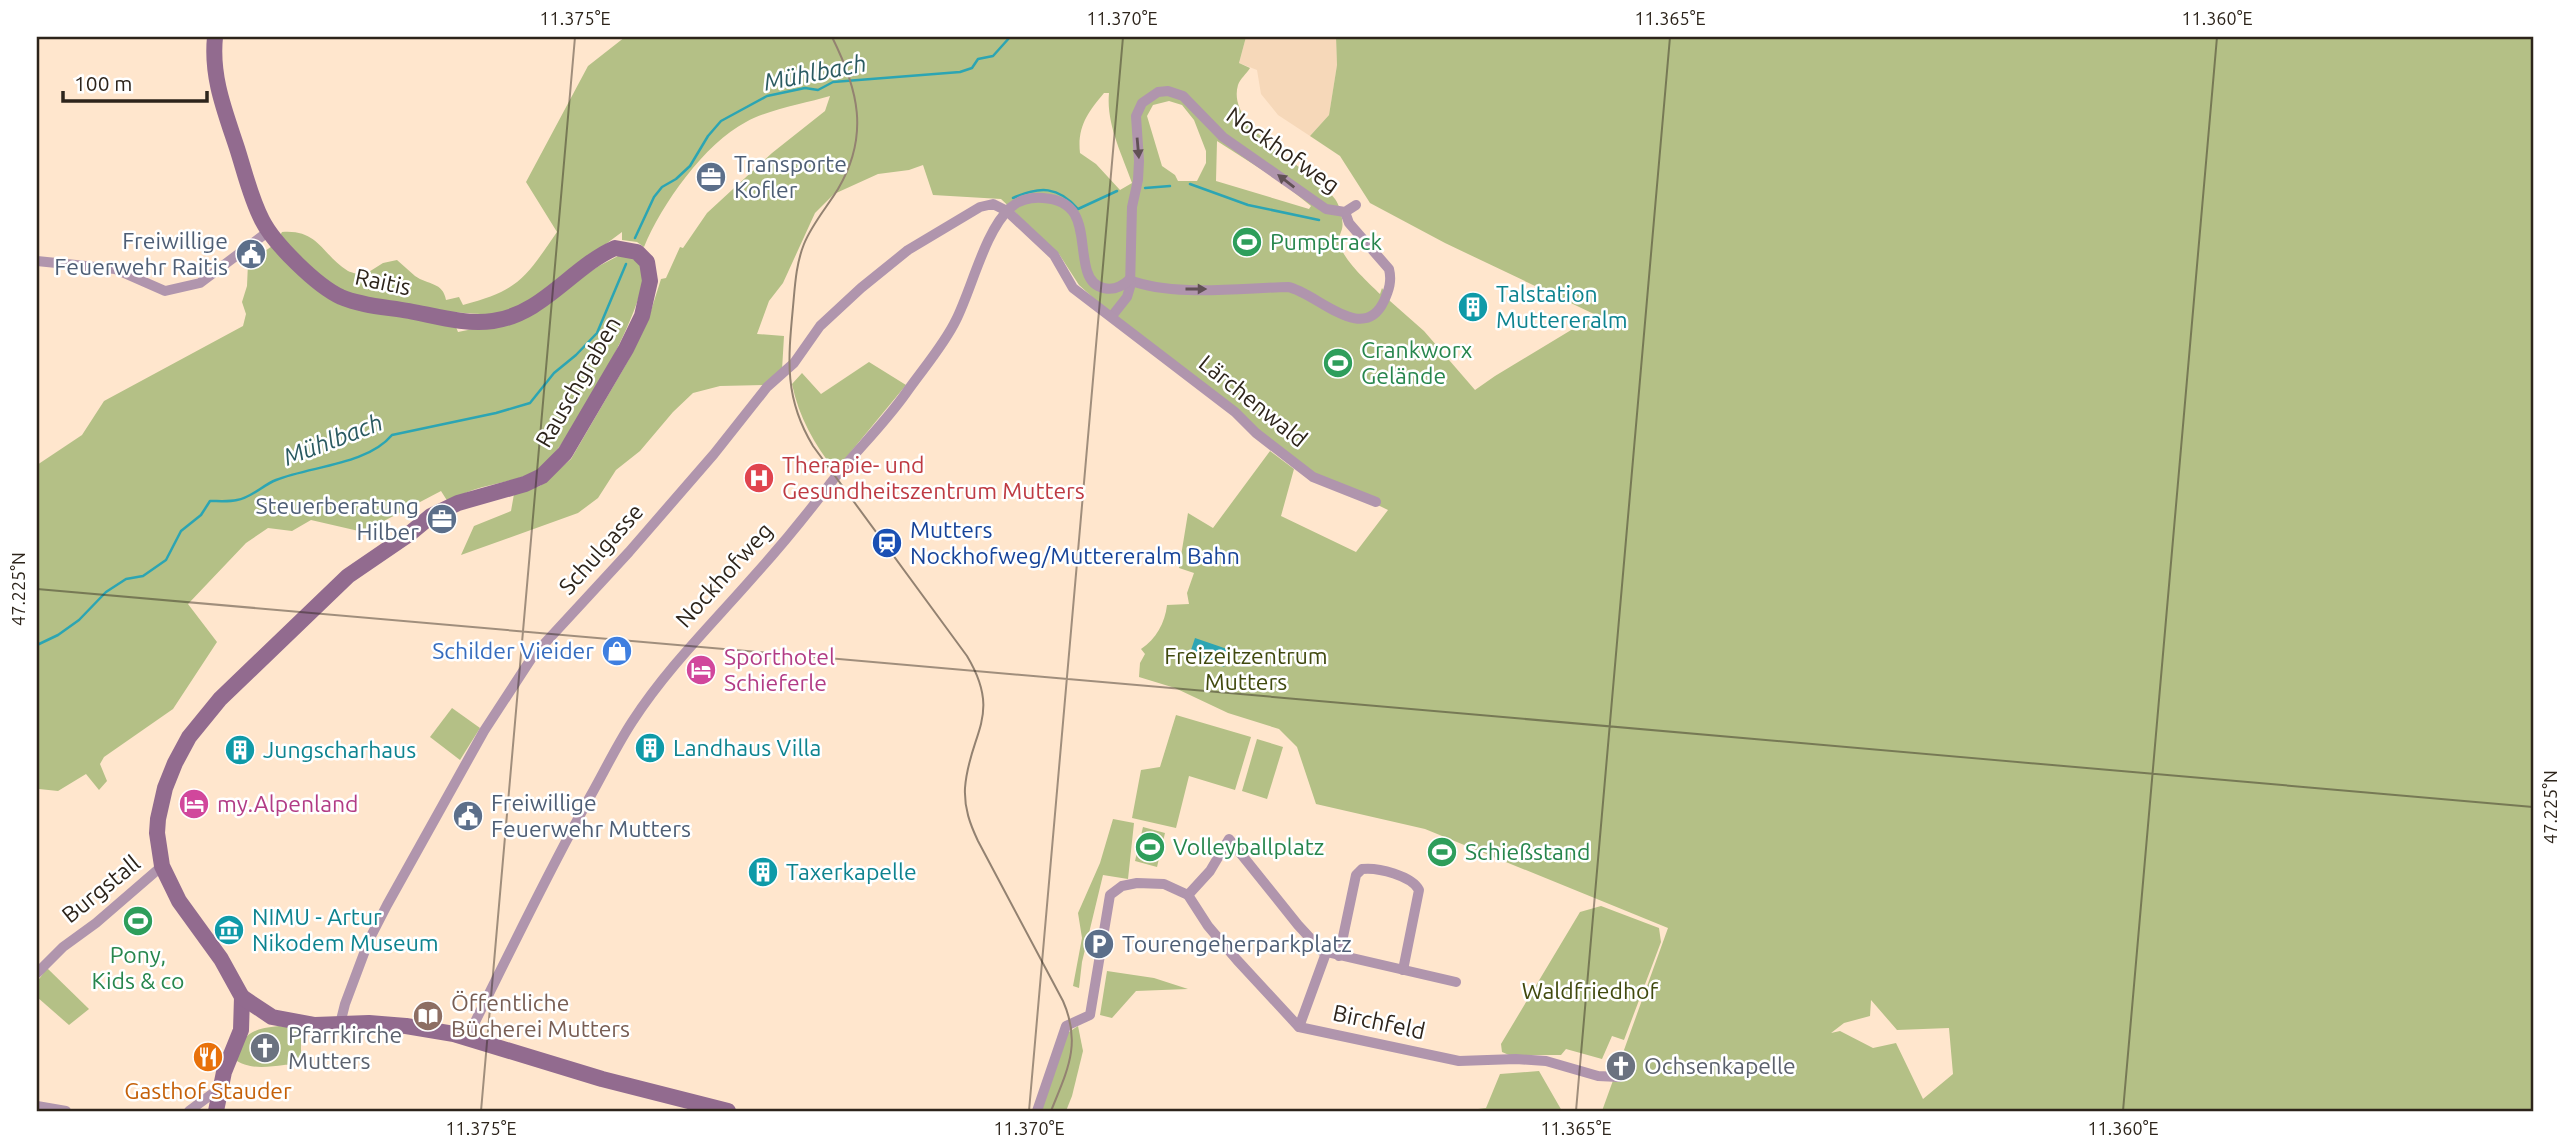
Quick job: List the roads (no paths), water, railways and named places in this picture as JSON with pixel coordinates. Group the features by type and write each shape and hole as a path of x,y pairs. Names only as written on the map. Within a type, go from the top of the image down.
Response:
{"street":[{"name":"Raitis","path":"215,37 214,58 219,96 260,217 269,231 318,281 349,300 460,320 493,321 513,316"},
{"name":"Nockhofweg","path":"467,1038 534,902 632,722 685,650 754,577 903,396 955,322 989,241 1007,211 1016,203 1035,198 1052,199 1063,204 1072,211 1080,225 1086,267 1091,279 1098,286 1111,289 1120,287 1129,280 1131,274 1132,207 1137,189 1139,161 1136,116 1142,103 1158,92 1168,91 1183,96 1223,137 1326,209 1345,212 1356,205"},
{"name":"Schulgasse","path":"340,1024 369,940 390,899 485,731 534,654 639,541 767,387 794,363 820,327 861,288 908,250 985,205 993,204 1007,211"},
{"name":"Lärchenwald","path":"1007,211 1055,255 1073,288 1234,412 1256,433 1313,477 1376,502"},
{"name":"Nockhofweg","path":"1129,280 1143,285 1178,289 1288,287 1341,314 1358,318 1371,315 1380,308 1391,282 1389,269 1349,223 1345,212"},
{"path":"37,261 115,269 165,291 174,290 200,283 269,231"},
{"name":"Rauschgraben","path":"162,866 157,834 159,805 178,757 205,716 341,582 431,516 458,503 525,484 542,476 555,465 586,421 642,316 650,281 647,262 637,252 615,248 513,316"},
{"path":"1112,316 1127,297 1129,280"},
{"path":"1037,1111 1066,1026 1090,1015 1110,895 1122,886 1137,883 1164,884 1188,895 1210,871 1229,839 1315,946 1326,953 1456,982"},
{"path":"162,866 179,901 221,959 242,997 272,1017"},
{"name":"Burgstall","path":"37,973 63,947 96,923 162,866"},
{"path":"1339,956 1356,875 1362,869 1374,869 1410,881 1419,890 1403,970"},
{"name":"Birchfeld","path":"1188,895 1208,926 1299,1027 1459,1061 1546,1061 1598,1076 1619,1077"},
{"path":"1299,1027 1326,953"},
{"path":"216,1111 220,1088 240,1030 242,997"},
{"path":"240,1030 261,1019 272,1017 323,1026 369,1023 406,1026 467,1038 603,1079 728,1111"},
{"path":"189,1111 220,1088"},
{"path":"37,1106 66,1111"}],"water":[{"path":"1195,638 1230,650 1224,667 1189,656"}],"waterway":[{"name":"Mühlbach","path":"635,238 654,197 662,187 690,166 708,136 721,121 767,96 805,88 818,90 833,82 960,72 972,68 978,59 993,56 1010,37"},
{"path":"1190,184 1248,205 1319,220"},
{"path":"1145,188 1170,186"},
{"path":"1013,198 1032,191 1048,190 1071,201 1078,209 1117,191"},
{"name":"Mühlbach","path":"37,645 58,635 79,620 106,592 126,579 143,576 166,560 181,531 201,515 210,501 242,499 276,480 354,459 381,445 392,435 530,403 554,373 597,333 626,264"}],"tram line":[{"path":"832,37 854,94 857,131 848,169 811,230 799,259 789,362 793,395 797,411 813,446 967,656 977,677 983,710 965,788 968,816 978,841 1069,1016 1072,1044 1070,1057 1051,1111"}],"place":[{"name":"Transporte Kofler","path":"711,177"},
{"name":"Pumptrack","path":"1247,242"},
{"name":"Freiwillige Feuerwehr Raitis","path":"251,254"},
{"name":"Talstation Muttereralm","path":"1473,307"},
{"name":"Crankworx Gelände","path":"1338,363"},
{"name":"Therapie- und Gesundheitszentrum Mutters","path":"759,478"},
{"name":"Steuerberatung Hilber","path":"442,519"},
{"name":"Mutters Nockhofweg/Muttereralm Bahn","path":"887,543"},
{"name":"Schilder Vieider","path":"617,651"},
{"name":"Sporthotel Schieferle","path":"701,670"},
{"name":"Landhaus Villa","path":"650,748"},
{"name":"Jungscharhaus","path":"240,750"},
{"name":"my.Alpenland","path":"194,804"},
{"name":"Freiwillige Feuerwehr Mutters","path":"468,816"},
{"name":"Volleyballplatz","path":"1150,847"},
{"name":"Schießstand","path":"1442,852"},
{"name":"Taxerkapelle","path":"763,872"},
{"name":"Pony, Kids & co","path":"138,921"},
{"name":"NIMU - Artur Nikodem Museum","path":"229,930"},
{"name":"Tourengeherparkplatz","path":"1099,944"},
{"name":"Öffentliche Bücherei Mutters","path":"428,1016"},
{"name":"Pfarrkirche Mutters","path":"265,1048"},
{"name":"Gasthof Stauder","path":"208,1057"},
{"name":"Ochsenkapelle","path":"1621,1066"}],"park label":[{"name":"Freizeitzentrum Mutters","path":"1246,669"},
{"name":"Waldfriedhof","path":"1590,991"}]}
